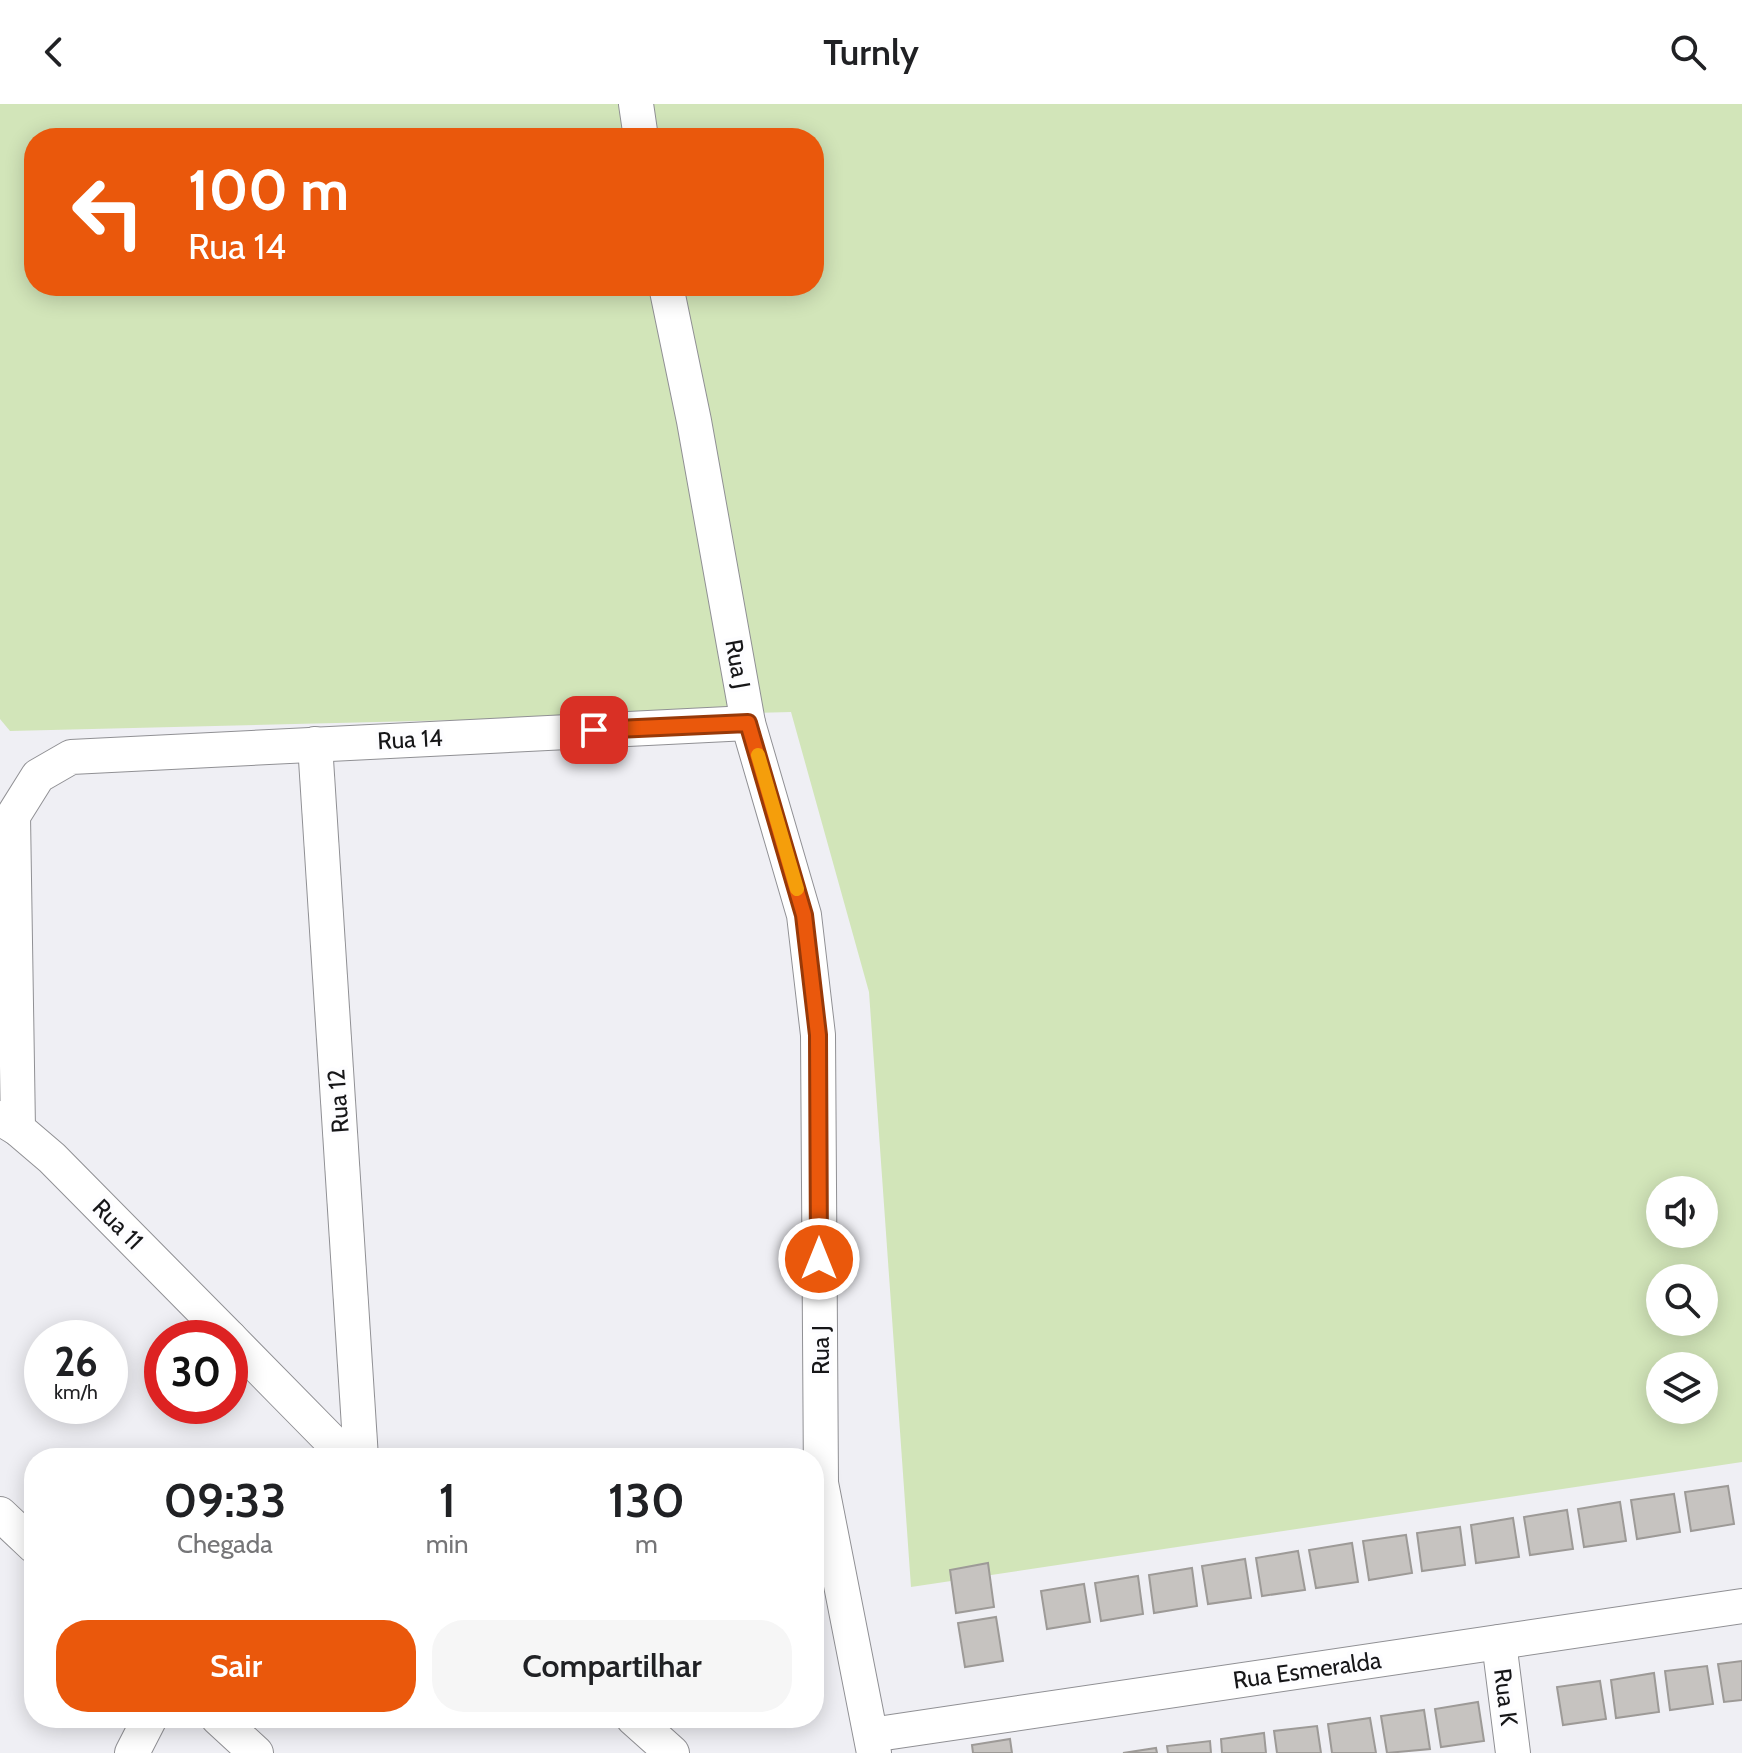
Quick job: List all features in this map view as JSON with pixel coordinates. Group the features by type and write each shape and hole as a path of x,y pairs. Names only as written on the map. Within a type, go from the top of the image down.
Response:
{"street":[{"path":"636,104 640,128"},
{"name":"Rua J","path":"668,296 694,421 748,723 804,915 818,1035 821,1448"},
{"name":"Rua 14","path":"9,1123 13,816 38,776 71,757 748,723"},
{"name":"Rua 12","path":"315,744 360,1448"},
{"name":"Rua 11","path":"9,1123 52,1158 212,1320"},
{"name":"Rua 11","path":"248,1356 338,1448"},
{"name":"Rua J","path":"824,1498 873,1744"},
{"path":"0,1514 24,1537"},
{"name":"Rua Esmeralda","path":"873,1744 1499,1642 1742,1606"},
{"name":"Rua K","path":"1499,1642 1513,1753"},
{"path":"132,1753 145,1728"},
{"path":"229,1728 256,1753"},
{"path":"644,1728 672,1753"}],"green space":[{"path":"0,104 1742,104 1742,1462 911,1587 869,992 791,712 10,731 0,719"}],"building":[{"path":"1728,1486 1734,1524 1691,1531 1685,1492"},
{"path":"1674,1494 1680,1532 1637,1539 1631,1500"},
{"path":"1620,1502 1626,1541 1584,1547 1578,1509"},
{"path":"1567,1510 1573,1549 1530,1555 1524,1517"},
{"path":"1513,1518 1519,1557 1476,1563 1471,1525"},
{"path":"1460,1527 1465,1565 1422,1571 1417,1533"},
{"path":"1406,1535 1412,1573 1369,1580 1363,1541"},
{"path":"1352,1543 1358,1582 1316,1588 1309,1550"},
{"path":"1298,1551 1305,1590 1262,1596 1256,1558"},
{"path":"1245,1559 1251,1598 1208,1604 1202,1566"},
{"path":"988,1563 994,1607 956,1613 950,1570"},
{"path":"1192,1568 1197,1606 1154,1613 1149,1575"},
{"path":"1138,1576 1143,1614 1101,1621 1095,1583"},
{"path":"1084,1584 1090,1622 1047,1629 1041,1591"},
{"path":"996,1617 1003,1661 965,1667 958,1623"},
{"path":"1742,1661 1742,1700 1724,1702 1718,1664"},
{"path":"1707,1666 1713,1704 1670,1710 1665,1671"},
{"path":"1654,1673 1659,1712 1616,1718 1611,1680"},
{"path":"1600,1681 1606,1719 1563,1725 1557,1687"},
{"path":"1478,1702 1484,1741 1441,1747 1435,1709"},
{"path":"1424,1710 1430,1749 1387,1753 1381,1716"},
{"path":"1370,1718 1376,1753 1332,1753 1328,1724"},
{"path":"1317,1726 1321,1753 1277,1753 1274,1731"},
{"path":"1264,1733 1266,1753 1222,1753 1221,1739"},
{"path":"1010,1739 1012,1753 973,1753 972,1745"},
{"path":"1210,1741 1211,1753 1168,1753 1167,1746"},
{"path":"1156,1748 1157,1753 1123,1753"}],"slow traffic":[{"path":"758,755 797,889"}],"route":[{"path":"594,730 748,723 804,915 818,1035 819,1259"}]}
